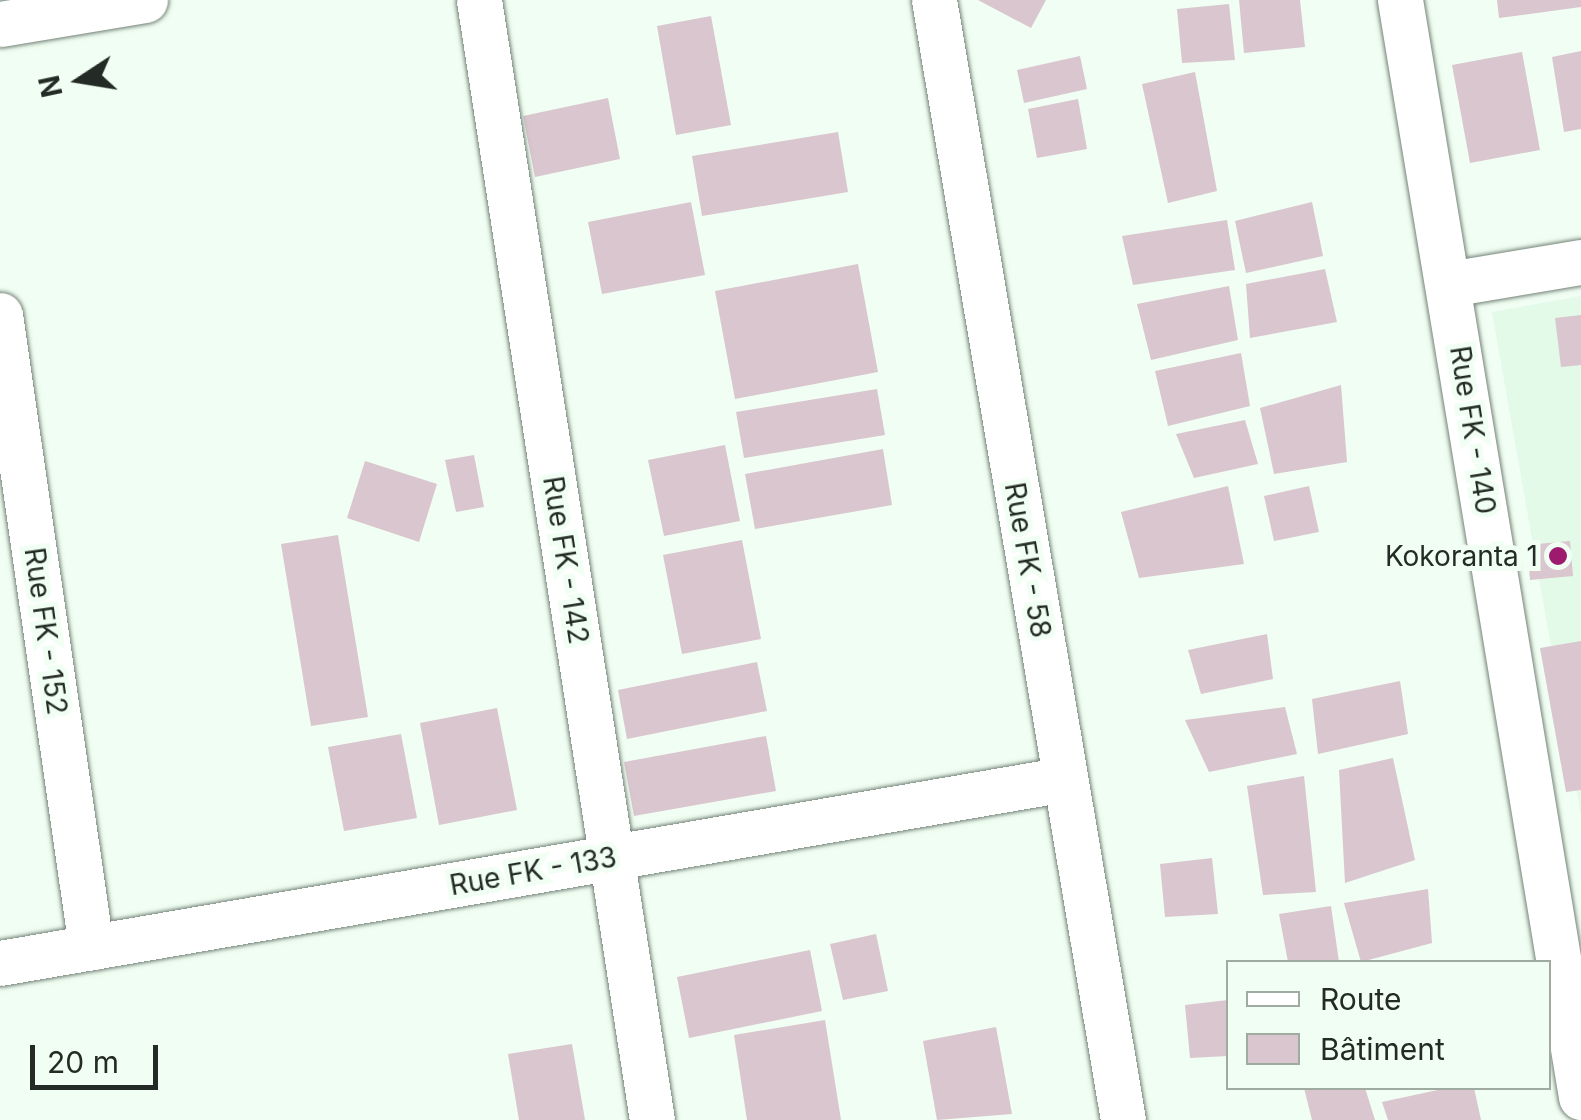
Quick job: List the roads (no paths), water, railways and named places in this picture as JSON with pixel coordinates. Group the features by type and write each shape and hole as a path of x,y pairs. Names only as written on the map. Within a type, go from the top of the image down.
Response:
{"street":[{"path":"0,24 145,0"},
{"name":"Rue FK - 142","path":"479,0 652,1120"},
{"name":"Rue FK - 58","path":"934,0 1123,1120"},
{"name":"Rue FK - 140","path":"1400,0 1581,1098"},
{"path":"1449,284 1581,262"},
{"name":"Rue FK - 152","path":"0,315 91,948"},
{"name":"Rue FK - 133","path":"0,963 1066,780"}],"place":[{"name":"Kokoranta 1","path":"1558,556"}]}
